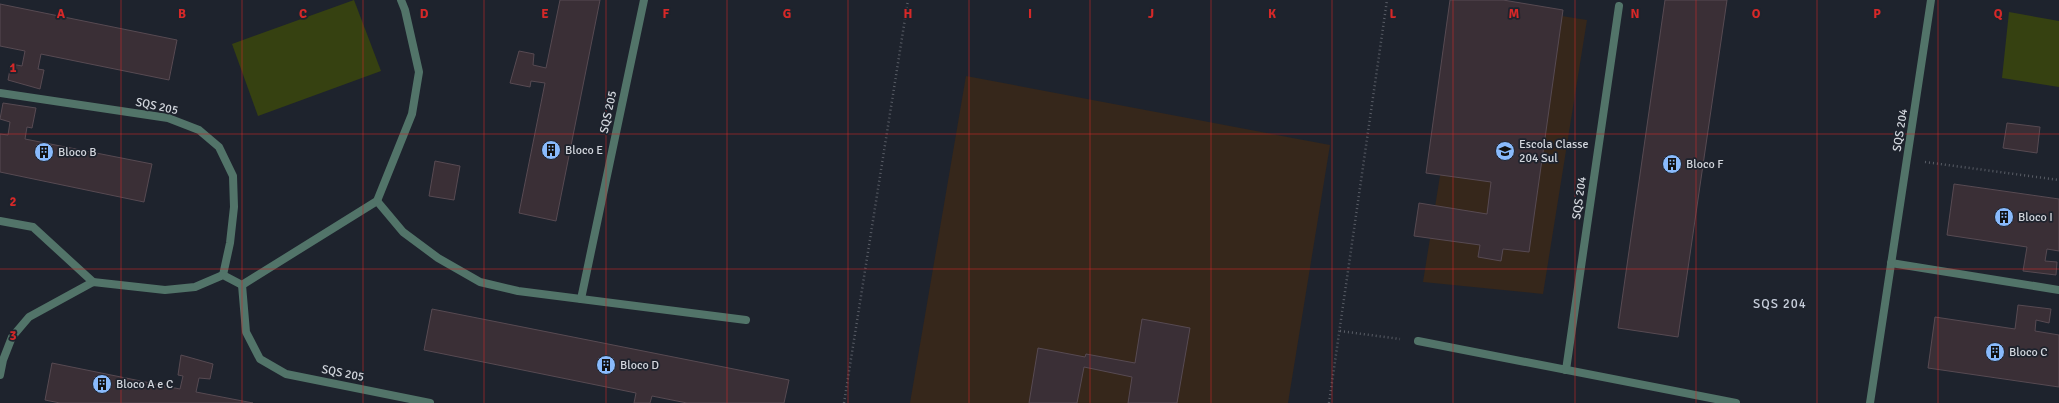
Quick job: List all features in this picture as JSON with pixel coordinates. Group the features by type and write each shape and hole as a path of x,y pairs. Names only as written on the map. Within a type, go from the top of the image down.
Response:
{"street":[{"path":"0,375 3,360 12,337 29,317 93,282 165,290 195,287 222,275 242,285 377,201 412,114 419,72 405,10 401,0"},
{"name":"SQS 205","path":"581,299 644,0"},
{"name":"SQS 204","path":"1870,403 1931,0"},
{"name":"SQS 204","path":"1566,370 1619,6"},
{"name":"SQS 205","path":"0,93 168,118 199,130 219,147 233,176 234,207 230,243 222,275"},
{"path":"377,201 403,232 438,258 480,282 518,291 746,320"},
{"path":"0,221 33,227 93,282"},
{"path":"1891,263 2059,290"},
{"name":"SQS 205","path":"242,285 246,332 260,358 286,374 430,403"},
{"path":"1418,341 1736,403"}],"path":[{"path":"844,403 908,0"},
{"path":"1329,403 1387,0"},
{"path":"1907,159 2059,180"},
{"path":"1340,331 1418,341"}],"shaded area":[{"name":"Escola Classe 204 Sul","path":"1468,1 1587,20 1543,294 1423,282"},
{"path":"966,76 1330,145 1288,403 910,403"}],"green space":[{"path":"354,0 381,71 258,116 232,44"},
{"path":"2009,12 2059,21 2059,87 2002,78"}],"building":[{"name":"Bloco E","path":"560,0 600,0 556,221 519,213 545,83 531,81 530,87 510,83 519,51 534,54 533,65 546,68"},
{"name":"Escola Classe 204 Sul","path":"1450,0 1503,0 1563,10 1529,252 1503,249 1501,261 1478,257 1480,245 1414,236 1419,203 1487,214 1491,182 1426,173"},
{"name":"Bloco F","path":"1665,0 1727,0 1678,337 1618,328"},
{"path":"0,4 177,40 169,80 41,54 38,69 44,70 40,89 8,80 11,64 22,66 25,51 0,46"},
{"name":"Bloco B","path":"3,103 36,108 32,128 27,127 25,139 152,164 144,202 0,172 0,134 8,135 10,122 0,119"},
{"path":"2007,123 2040,127 2037,153 2003,148"},
{"path":"435,161 460,166 454,200 429,196"},
{"name":"Bloco I","path":"1954,184 2059,199 2059,251 2047,249 2045,261 2057,262 2056,275 2023,271 2027,247 1947,235"},
{"name":"Bloco C","path":"2018,305 2051,309 2049,323 2036,320 2035,331 2059,335 2059,387 1928,368 1935,317 2015,329"},
{"name":"Bloco D","path":"432,309 789,380 784,403 687,403 652,396 650,403 634,403 636,393 424,350"},
{"path":"1142,319 1190,328 1177,403 1128,403 1132,377 1084,367 1077,403 1029,403 1038,348 1085,357 1086,354 1135,363"},
{"name":"Bloco A e C","path":"181,355 213,364 210,379 199,378 196,392 253,403 60,403 45,400 52,363 180,389 183,376 178,375"}],"place":[{"name":"Bloco E","path":"551,150"},
{"name":"Escola Classe 204 Sul","path":"1505,151"},
{"name":"Bloco B","path":"44,152"},
{"name":"Bloco F","path":"1672,164"},
{"name":"Bloco I","path":"2004,217"},
{"name":"Bloco C","path":"1995,352"},
{"name":"Bloco D","path":"606,365"},
{"name":"Bloco A e C","path":"102,384"}],"district":[{"name":"SQS 204","path":"1780,303"}]}
